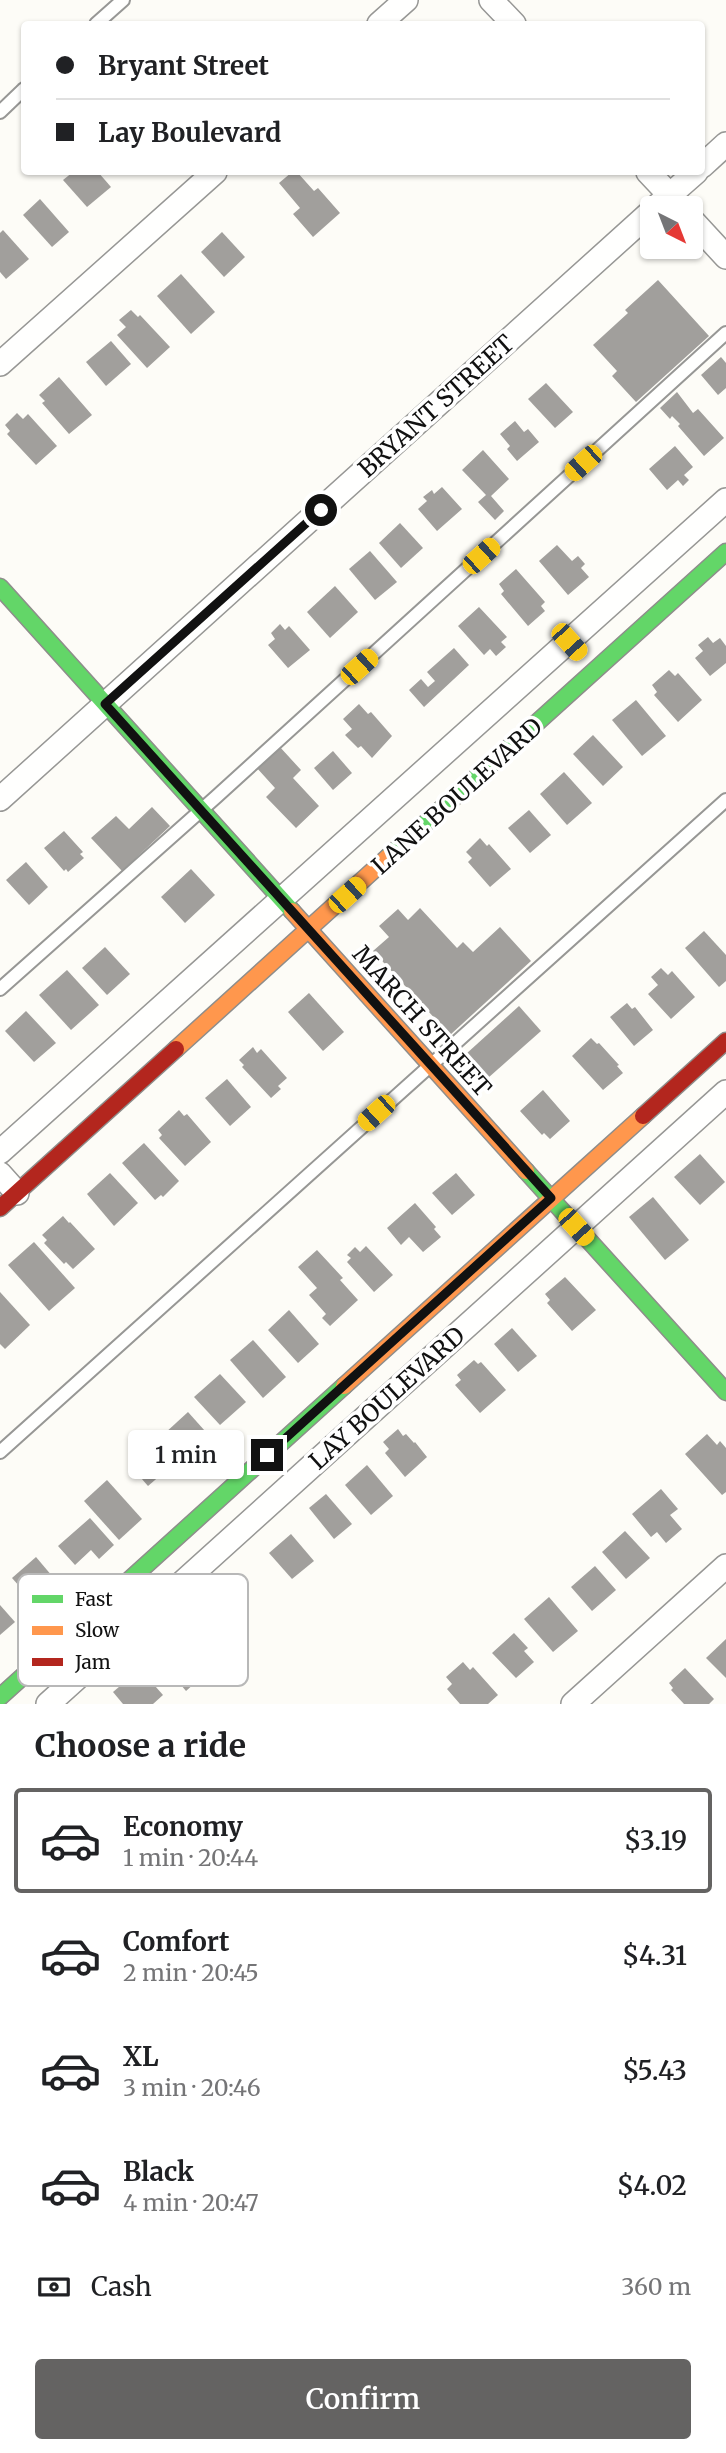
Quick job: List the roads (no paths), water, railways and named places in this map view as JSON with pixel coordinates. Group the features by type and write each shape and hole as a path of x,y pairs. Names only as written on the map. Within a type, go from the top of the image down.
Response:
{"street":[{"path":"382,21 406,0"},
{"path":"491,0 511,21"},
{"path":"705,163 726,145"},
{"path":"0,364 212,175"},
{"path":"650,175 660,196"},
{"name":"BRYANT STREET","path":"673,196 693,175"},
{"name":"BRYANT STREET","path":"0,799 640,227"},
{"path":"704,233 726,257"},
{"name":"LANE BOULEVARD","path":"0,1152 726,500"},
{"name":"LANE BOULEVARD","path":"9,1200 726,552"},
{"name":"MARCH STREET","path":"0,587 726,1392"},
{"path":"569,642 595,670"},
{"name":"LAY BOULEVARD","path":"136,1574 726,1041"},
{"name":"LAY BOULEVARD","path":"192,1574 726,1092"},
{"path":"0,1174 9,1200"},
{"path":"267,1455 293,1483"},
{"path":"573,1704 726,1566"},
{"name":"LAY BOULEVARD","path":"0,1697 18,1681"},
{"name":"LAY BOULEVARD","path":"48,1704 68,1686"}],"lane":[{"path":"99,21 123,0"},
{"path":"0,112 21,92"},
{"path":"0,989 726,333"},
{"path":"0,1452 726,800"}]}
